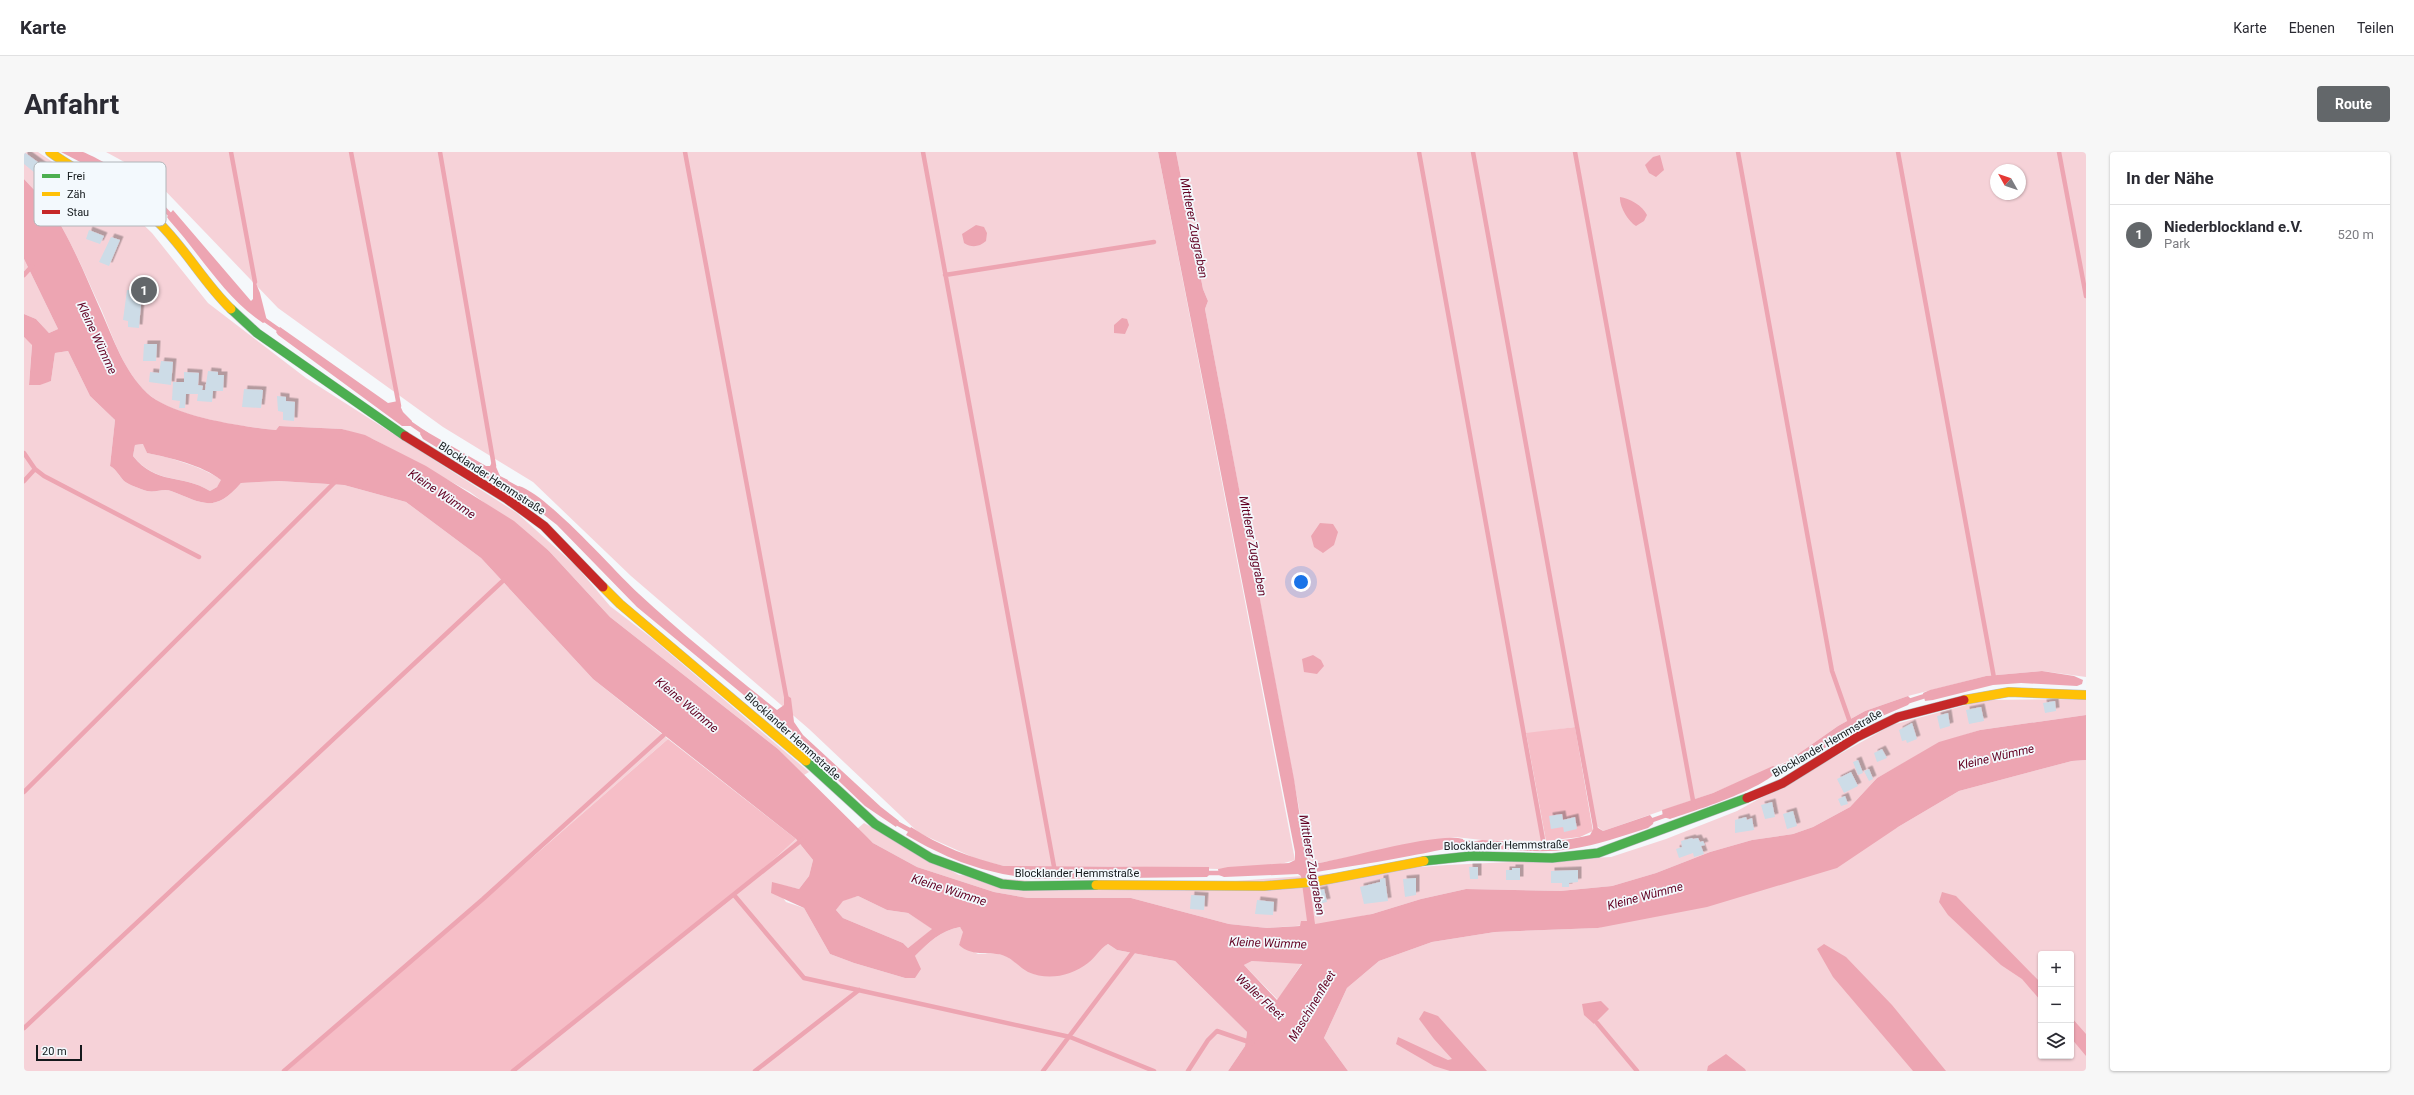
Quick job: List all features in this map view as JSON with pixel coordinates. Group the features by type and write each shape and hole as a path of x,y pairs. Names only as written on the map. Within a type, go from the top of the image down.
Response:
{"street":[{"name":"Blocklander Hemmstraße","path":"50,152 64,162"},
{"name":"Blocklander Hemmstraße","path":"161,226 224,302 258,333 378,419 507,499 544,526 620,604 775,732 875,824 898,840 931,858 1002,884 1024,886 1264,886 1314,882 1428,860 1471,856 1552,858 1598,853 1731,805 1783,783 1807,770 1857,737 1898,717 1986,695 2009,692 2086,695"}],"shaded area":[{"path":"24,152 38,152 53,162 34,162 34,190 24,179"},
{"path":"106,152 1158,152 1295,860 1277,865 1218,869 1108,866 1004,866 979,860 919,833 809,729 631,576 533,482 443,427 278,308 166,192 166,162 124,162"},
{"path":"1176,152 2086,152 2086,677 2042,671 1986,676 1908,696 1865,711 1838,726 1788,761 1713,793 1603,831 1593,823 1575,727 1526,734 1546,841 1482,840 1455,837 1319,863 1309,861 1205,309 1208,301 1203,289"},
{"path":"61,226 145,226 208,303 306,378 517,513 577,567 610,606 653,639 809,772 804,775 778,749 610,617 549,551 470,492 373,439 342,429 279,426 276,430 227,423 190,414 173,408 158,401 147,393 132,375 120,355 102,311"},
{"path":"24,259 58,329 49,333 36,319 24,314"},
{"path":"24,337 32,344 29,385 51,381 55,353 68,351 90,396 115,420 110,466 126,482 147,491 168,490 200,502 208,503 223,499 232,493 241,483 279,481 344,485 406,502 481,558 593,679 668,739 287,1071 24,1071"},
{"path":"144,444 147,453 186,463 222,480 217,487 210,491 189,482 161,476 152,472 133,456 135,445"},
{"path":"2086,699 2086,715 1980,730 1939,743 1877,778 1850,807 1813,827 1793,834 1752,840 1710,852 1656,873 1612,886 1560,891 1466,889 1421,899 1372,914 1324,924 1267,928 1229,924 1131,898 1028,898 994,892 917,867 873,843 857,829 864,823 959,875 1130,889 1447,865 1611,857 1666,839 1737,811 1892,725 1985,700"},
{"path":"1575,727 1593,831 1580,837 1546,841 1526,733"},
{"path":"668,739 796,839 729,901 514,1071 287,1071"},
{"path":"2086,760 2086,1071 1348,1071 1324,1038 1347,988 1379,961 1432,942 1495,932 1598,928 1898,827 1959,791 2072,761"},
{"path":"796,839 813,860 809,876 799,889 772,883 786,902 804,908 830,954 854,963 905,978 915,978 915,956 941,934 960,927 964,932 959,945 978,954 995,953 1006,956 1028,971 1089,962 1101,948 1108,944 1117,950 1175,961 1247,1032 1245,1046 1228,1071 514,1071 729,901"},
{"path":"858,896 887,910 908,913 933,929 908,948 903,943 843,918 836,910 843,900"},
{"path":"1252,961 1302,963 1278,1000 1244,965"}],"water":[{"path":"61,152 83,152 103,162 80,162"},
{"path":"1158,152 1176,152 1203,289 1208,301 1205,309 1294,779 1306,856 1309,861 1319,863 1393,846 1434,839 1463,839 1464,843 1417,855 1308,873 1315,924 1372,914 1421,899 1466,889 1560,891 1612,886 1656,873 1710,852 1752,840 1793,834 1813,827 1850,807 1877,778 1939,742 1980,730 2086,715 2086,760 2072,761 1959,791 1898,827 1837,868 1707,907 1598,928 1495,932 1432,942 1379,961 1347,988 1324,1038 1348,1071 1228,1071 1245,1046 1247,1032 1175,961 1117,950 1108,944 1102,948 1088,963 1074,971 1051,977 1036,975 1028,972 1009,958 1002,955 974,952 964,949 959,945 963,932 960,927 941,934 915,956 921,969 915,978 905,978 854,963 830,954 804,908 771,893 772,882 799,889 809,876 813,860 796,839 593,679 481,558 406,502 344,485 279,481 241,483 232,493 223,499 208,503 200,502 168,490 147,491 124,481 110,466 115,420 90,396 68,351 55,353 51,381 40,385 29,385 32,345 24,337 24,314 36,319 49,333 58,329 24,259 24,179 34,190 34,226 61,226 83,270 120,355 132,375 147,393 158,401 173,408 208,419 227,423 276,430 279,426 342,429 365,435 426,466 514,521 549,551 610,617 778,749 873,843 917,867 994,892 1028,898 1131,898 1229,924 1267,928 1300,926 1301,921 1307,921 1301,876 1298,874 1224,877 1219,875 1218,869 1289,863 1295,860 1295,852","holes":["143,444 147,453 196,466 221,480 217,487 210,491 189,482 160,476 151,472 133,456 135,445","858,896 887,910 908,913 932,929 908,948 903,943 843,918 836,910 843,901","1252,961 1302,964 1277,1000 1244,965"]},
{"path":"1660,155 1664,170 1656,177 1649,173 1645,165 1653,157"},
{"path":"1620,197 1631,201 1645,212 1647,215 1644,221 1636,226 1633,224 1623,209"},
{"path":"173,210 251,301 253,299 253,276 260,293 267,321 263,323 249,313 224,288 167,217"},
{"path":"976,225 984,227 987,233 986,241 981,245 970,246 964,243 962,234"},
{"path":"1122,318 1127,319 1129,325 1125,334 1114,333 1114,325"},
{"path":"280,327 388,403 398,401 403,412 412,421 411,426 402,426 278,335 276,332"},
{"path":"422,429 486,466 490,466 493,460 500,476 508,480 507,483 498,485 423,439 420,434"},
{"path":"519,486 531,492 546,503 580,534 639,594 707,653 777,710 784,705 784,698 786,695 791,698 794,722 803,735 881,807 899,821 896,827 865,806 779,724 637,607 557,525 520,496 516,488"},
{"path":"1320,523 1333,524 1338,532 1334,545 1323,553 1314,547 1311,536"},
{"path":"1313,655 1321,660 1324,666 1317,674 1304,672 1302,659"},
{"path":"2042,671 2074,676 2083,680 2082,684 2077,686 2021,683 1993,685 1925,701 1923,693 1986,676"},
{"path":"1908,696 1912,700 1908,705 1866,723 1805,760 1791,766 1788,761 1838,726 1865,711"},
{"path":"1773,766 1779,768 1773,775 1747,791 1670,819 1663,817 1662,810 1713,793"},
{"path":"1650,815 1654,820 1653,824 1648,828 1581,847 1548,851 1477,848 1476,841 1482,840 1536,842 1577,838 1590,835 1595,826 1603,831"},
{"path":"911,827 944,846 1004,866 1209,867 1209,875 1207,877 1038,879 1019,877 985,870 938,852 906,835"},
{"path":"1942,892 1956,896 2038,980 2038,998 2022,979 2001,965 1948,915 1939,902"},
{"path":"1824,944 1846,957 1892,1005 1946,1071 1913,1071 1833,977 1817,949"},
{"path":"1601,1001 1609,1009 1594,1024 1584,1015 1582,1004"},
{"path":"1424,1011 1438,1016 1487,1071 1450,1071 1434,1066 1396,1044 1398,1037 1448,1060 1452,1059 1419,1019"},
{"path":"2074,1020 2086,1034 2086,1056 2074,1042"},
{"path":"1726,1054 1746,1071 1707,1071 1708,1066"}],"building":[{"path":"24,152 38,162 34,162 34,172 24,164"},
{"path":"89,230 104,236 100,244 86,239"},
{"path":"111,237 120,240 109,266 99,262"},
{"path":"127,290 142,291 139,328 128,327 128,321 123,320"},
{"path":"144,344 157,344 156,361 143,361"},
{"path":"161,361 173,362 171,385 149,382 150,372 159,373"},
{"path":"208,371 218,372 218,375 224,375 223,391 213,391 212,402 197,401 198,394 186,394 185,408 179,408 180,401 172,400 173,382 184,382 184,372 199,373 198,385 203,386 202,390 205,390"},
{"path":"244,389 263,390 261,408 242,407"},
{"path":"277,396 286,397 286,401 295,402 294,421 283,420 283,412 278,411"},
{"path":"2055,701 2056,711 2045,713 2043,703"},
{"path":"1981,707 1984,721 1969,724 1966,710"},
{"path":"1948,713 1950,726 1940,729 1937,716"},
{"path":"1912,723 1917,739 1907,743 1906,740 1902,741 1899,730"},
{"path":"1882,749 1887,758 1877,762 1874,753"},
{"path":"1858,760 1863,773 1858,775 1853,762"},
{"path":"1869,769 1873,779 1869,781 1864,771"},
{"path":"1851,772 1858,786 1844,793 1837,779"},
{"path":"1845,796 1848,804 1841,806 1838,799"},
{"path":"1772,802 1775,817 1765,819 1761,805"},
{"path":"1793,811 1797,826 1787,829 1783,814"},
{"path":"1562,814 1563,820 1575,817 1577,829 1564,832 1563,827 1551,829 1549,816"},
{"path":"1746,817 1747,820 1752,818 1754,830 1735,833 1735,820"},
{"path":"1698,838 1700,842 1703,841 1705,845 1701,846 1704,854 1694,857 1693,853 1679,858 1676,849 1682,847 1681,841"},
{"path":"1469,867 1478,867 1478,879 1470,879"},
{"path":"1512,868 1520,868 1520,880 1506,880 1506,870 1512,870"},
{"path":"1578,870 1578,882 1569,883 1569,887 1562,887 1562,883 1551,883 1551,871"},
{"path":"1385,878 1388,901 1364,904 1360,887 1380,882 1380,879"},
{"path":"1416,878 1416,895 1405,897 1403,879"},
{"path":"1324,889 1327,902 1318,904 1316,891"},
{"path":"1191,895 1205,896 1204,910 1190,909"},
{"path":"1257,900 1274,902 1273,915 1255,914"}],"waterway":[{"path":"231,152 255,282"},
{"path":"351,152 399,406"},
{"path":"440,152 494,466"},
{"path":"685,152 787,701"},
{"path":"923,152 1055,872"},
{"path":"1419,152 1544,846"},
{"path":"1473,152 1596,831"},
{"path":"1575,152 1694,806"},
{"path":"1738,152 1832,671 1851,725"},
{"path":"1898,152 1994,678"},
{"path":"2059,152 2086,296"},
{"path":"166,211 172,217"},
{"path":"945,275 1154,242"},
{"path":"24,275 32,266"},
{"path":"262,318 282,332"},
{"path":"407,421 426,434"},
{"path":"24,453 35,469 44,476 199,557"},
{"path":"24,481 35,469"},
{"path":"502,480 522,491"},
{"path":"24,792 336,481"},
{"path":"24,1028 507,577"},
{"path":"1906,702 1928,695"},
{"path":"284,1071 483,899 667,732"},
{"path":"1774,771 1794,761"},
{"path":"1650,821 1667,815"},
{"path":"893,821 913,832"},
{"path":"513,1071 803,839"},
{"path":"1459,842 1482,844"},
{"path":"1204,873 1224,873"},
{"path":"734,895 804,978 1070,1037 1154,1071"},
{"path":"1043,1071 1136,948"},
{"path":"755,1071 859,990"},
{"path":"1597,1023 1637,1071"},
{"path":"1188,1071 1208,1040 1217,1031 1252,1043"}],"traffic: fast":[{"path":"231,309 257,333 405,436"},
{"path":"806,761 875,824 931,858 1002,884 1024,886 1096,885"},
{"path":"1424,861 1471,856 1552,858 1598,853 1747,798"}],"traffic: slow":[{"path":"50,152 65,162"},
{"path":"162,226 176,241 211,287 231,309"},
{"path":"603,587 620,604 806,761"},
{"path":"1964,700 2009,692 2086,695"},
{"path":"1096,885 1264,886 1314,882 1424,861"}],"traffic: jam":[{"path":"405,436 507,499 544,526 603,587"},
{"path":"1747,798 1783,783 1857,737 1898,717 1964,700"}],"place":[{"name":"Niederblockland e.V.","path":"144,290"}],"water label":[{"name":"Mittlerer Zuggraben","path":"1194,228"},
{"name":"Kleine Wümme","path":"97,338"},
{"name":"Kleine Wümme","path":"442,494"},
{"name":"Mittlerer Zuggraben","path":"1253,546"},
{"name":"Kleine Wümme","path":"687,705"},
{"name":"Kleine Wümme","path":"1996,757"},
{"name":"Mittlerer Zuggraben","path":"1312,865"},
{"name":"Kleine Wümme","path":"949,890"},
{"name":"Kleine Wümme","path":"1645,896"},
{"name":"Kleine Wümme","path":"1268,943"},
{"name":"Waller Fleet","path":"1260,997"},
{"name":"Maschinenfleet","path":"1312,1006"}]}
